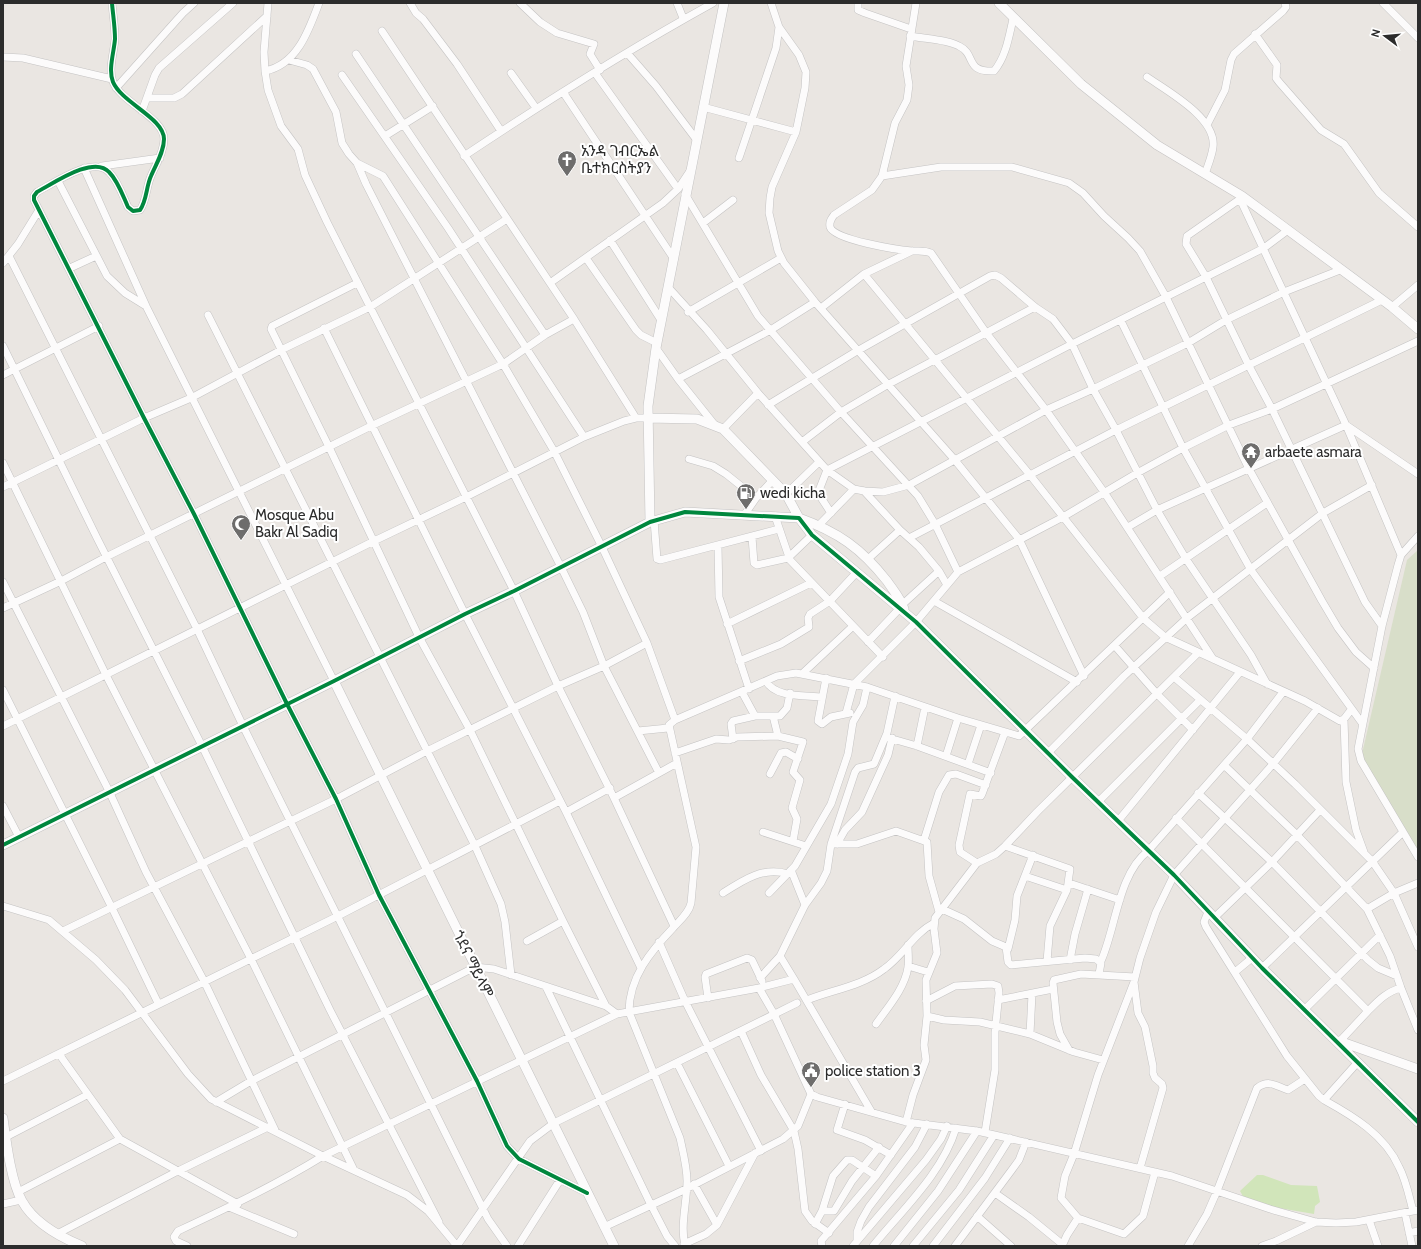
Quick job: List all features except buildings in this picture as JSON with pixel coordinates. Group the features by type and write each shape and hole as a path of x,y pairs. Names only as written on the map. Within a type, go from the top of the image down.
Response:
{"street":[{"path":"102,166 110,172 128,208 133,211 140,210 144,205 150,177 160,158 164,140 163,132 142,111 126,100 116,88 112,79 115,38 112,3"},
{"path":"116,88 183,13 194,3"},
{"path":"142,111 159,68 233,3"},
{"path":"268,3 265,71 268,90 281,126 298,149 305,175 357,283 514,591 558,686 610,788 674,926"},
{"path":"265,71 276,69 288,60 307,33 319,3"},
{"path":"410,3 416,13 423,19 457,64 501,131"},
{"path":"520,3 540,22 557,33 594,44 590,54 597,72 682,191 703,223 746,298 769,331 841,412 909,485 935,524 958,572"},
{"path":"677,3 683,18"},
{"path":"464,156 536,108 628,54 683,18 713,3"},
{"path":"724,3 690,171 682,191 674,259 656,345 648,418 652,521 658,560 718,546 779,529"},
{"path":"771,3 779,27 798,55 806,72 805,88 796,132 772,186 770,198 769,213 771,225 781,258 815,302 954,459 1019,539 1084,676"},
{"path":"858,3 858,10 911,32 957,45 965,49 975,67 982,71 994,71 999,64 1013,19"},
{"path":"916,3 906,66 909,84 907,100 895,123 882,176 872,190 834,215 830,221 830,226 833,231 863,242 912,251 927,251 931,253 987,334 1018,372 1104,492 1213,658"},
{"path":"999,3 1013,19 1080,84 1157,146 1241,197 1392,307 1418,329"},
{"path":"1207,125 1225,90 1231,60 1234,54 1283,11 1286,7 1285,3"},
{"path":"1383,3 1418,38"},
{"path":"148,98 174,98 182,94 267,16"},
{"path":"739,158 776,48 779,27"},
{"path":"382,31 433,106 464,156 574,318 636,418"},
{"path":"1255,34 1277,65 1276,78 1279,82 1321,130 1344,144 1379,193 1418,227"},
{"path":"356,54 544,335"},
{"path":"628,54 656,86 696,139"},
{"path":"3,57 23,58 112,79"},
{"path":"288,60 307,65 313,69 336,112 342,143 357,162 366,184 583,612 604,666 659,773"},
{"path":"511,73 536,108"},
{"path":"342,75 461,248 584,437"},
{"path":"1147,77 1180,99 1198,114 1207,125 1214,147 1205,174"},
{"path":"564,92 674,259"},
{"path":"385,136 433,106"},
{"path":"703,107 796,132"},
{"path":"160,158 84,168 37,192 34,196 39,210 70,268 144,418 241,608 287,704 336,799 380,895 478,1080 507,1146 519,1159 587,1194"},
{"path":"357,162 383,176 503,364 554,451 602,547 647,643 675,720"},
{"path":"882,176 941,167 1012,167 1069,183 1082,193 1140,251 1166,297 1208,386 1267,502 1338,628 1359,656 1374,668"},
{"path":"84,168 146,306 334,681"},
{"path":"58,181 106,276 114,284 146,306"},
{"path":"550,283 682,191"},
{"path":"1241,197 1304,338 1346,425 1401,555"},
{"path":"1241,197 1187,236 1186,244 1206,277 1323,513 1365,602 1382,626"},
{"path":"703,223 733,200"},
{"path":"3,264 10,256 39,210"},
{"path":"3,487 144,418 191,398 324,328 370,307 507,219"},
{"path":"831,513 818,493 827,470 1072,344 1121,321 1264,248 1288,230"},
{"path":"610,240 661,320"},
{"path":"821,308 864,274 912,251"},
{"path":"10,256 149,536 197,629 243,726 432,1103 482,1208 507,1246"},
{"path":"70,268 96,256"},
{"path":"586,258 636,330 656,345 678,379 714,424"},
{"path":"688,312 737,282 781,258"},
{"path":"668,287 688,312 698,320 727,354 768,405 827,470 854,488 864,491 883,492 909,485 1046,410 1188,343 1226,320 1284,292 1340,270"},
{"path":"864,274 1030,475 1144,619 1165,637 1318,708 1340,721 1344,719 1351,710"},
{"path":"768,405 857,351 959,294 995,275 1001,278 1035,308 1053,319 1072,344 1093,389 1139,472 1157,510 1186,559 1251,655 1267,684"},
{"path":"357,283 272,326 271,329 329,446 419,636 470,730 606,1006"},
{"path":"1392,307 1418,285"},
{"path":"909,538 1074,451 1382,300"},
{"path":"678,379 769,331 815,302"},
{"path":"802,442 841,412 887,385 1035,308"},
{"path":"208,315 475,846 501,904 512,974"},
{"path":"3,608 61,581 329,446 503,364 544,335 574,318"},
{"path":"1121,321 1183,448 1251,570 1351,710 1362,723"},
{"path":"3,375 98,326"},
{"path":"324,328 371,426 566,812 641,968"},
{"path":"846,713 854,684 916,622 958,572 1019,539 1063,518 1104,492 1183,448 1229,425 1272,409 1327,385 1418,341"},
{"path":"3,346 60,460 106,557 155,651 249,841 294,937 388,1124 439,1222 457,1246 482,1208 519,1159 530,1141 554,1123 796,1003"},
{"path":"723,429 758,393"},
{"path":"3,726 374,541 466,497 554,451 584,437 636,418 697,419 714,424 723,429 786,494 799,518 812,535 903,608"},
{"path":"1128,527 1157,510 1346,425"},
{"path":"1346,425 1418,474"},
{"path":"689,459 713,466 726,474 756,498"},
{"path":"786,494 820,462"},
{"path":"3,463 106,675 251,959 354,1170"},
{"path":"745,514 756,498 773,480"},
{"path":"1048,753 1134,667 1187,618 1251,570 1288,538 1323,513 1372,485"},
{"path":"820,526 854,488"},
{"path":"864,491 900,530 919,547 947,585"},
{"path":"1160,576 1267,502"},
{"path":"3,845 652,521 685,512 799,518 840,536 868,559 903,608 916,622 1072,777 1174,875 1252,958 1338,1041 1418,1122"},
{"path":"775,516 788,558 882,657"},
{"path":"868,559 900,530"},
{"path":"752,537 755,564 788,558 812,535"},
{"path":"1418,536 1401,555 1382,626 1362,723 1358,755 1418,857"},
{"path":"718,546 719,597 745,690 755,716"},
{"path":"868,642 938,571"},
{"path":"738,661 781,644 799,634 810,625 808,618 810,614 830,601 857,572"},
{"path":"3,582 109,791 154,888 204,981 275,1130"},
{"path":"727,624 811,583"},
{"path":"758,1152 717,1225 706,1234 685,1245 683,1225 686,1189 685,1164 680,1138 653,1075 629,1012 631,991 641,968 659,942 690,907 696,854 695,839 668,728 669,725 675,720 766,681 785,674 803,673 867,687 958,718 1019,736 1144,619 1170,592"},
{"path":"934,601 1077,682"},
{"path":"803,673 852,627"},
{"path":"63,931 336,799 427,751 558,686 604,666 647,643"},
{"path":"1115,646 1157,694 1193,730"},
{"path":"807,1000 876,975 897,958 924,929 934,923 941,911 977,863 996,854 1005,846 1072,777 1198,653"},
{"path":"1118,821 1240,672"},
{"path":"1174,677 1247,739 1372,861 1394,893 1418,947"},
{"path":"826,678 817,719 819,722 824,723 831,716 846,713 856,714"},
{"name":"ጎደና ማይላም","path":"334,681 520,1060 554,1123 587,1194 614,1246"},
{"path":"766,681 774,690 822,696"},
{"path":"769,893 789,872 831,804 848,754 853,722 856,714 863,705 867,687"},
{"path":"3,690 158,1003"},
{"path":"1099,974 1101,961 1120,900 1138,858 1148,851 1247,739 1283,692"},
{"path":"733,739 732,722 755,716 780,716 786,710 790,693"},
{"path":"834,844 862,812 881,766 888,755 895,696"},
{"path":"1098,802 1200,700"},
{"path":"917,746 925,706"},
{"path":"1155,1172 1143,1216 1124,1234 1078,1218 1061,1198 1065,1176 1074,1154 1103,1060 1134,980 1156,912 1174,875 1273,764 1318,708"},
{"path":"773,716 778,736"},
{"path":"946,756 958,718"},
{"path":"1344,719 1346,782 1356,830 1364,854"},
{"path":"965,777 981,725"},
{"path":"638,731 668,728"},
{"path":"977,863 960,852 958,845 970,794 981,796 991,773 1005,732"},
{"path":"675,754 713,739 778,736 803,742 793,772 800,780 792,808 797,819 793,841"},
{"path":"889,738 917,746 991,773"},
{"path":"874,764 889,738"},
{"path":"770,774 781,753 786,752 798,759"},
{"path":"614,798 677,763"},
{"path":"760,978 780,956 806,905 822,883 827,871 843,808 856,770 874,764 881,766"},
{"path":"1224,765 1297,835 1344,887 1367,909 1398,976 1400,988 1418,1028"},
{"path":"924,840 934,805 944,782 952,774 986,785"},
{"path":"566,812 610,788"},
{"path":"1198,793 1272,862 1319,912 1378,968 1398,976"},
{"path":"3,1081 60,1054 158,1003 380,895 560,801"},
{"path":"831,804 843,808"},
{"path":"3,806 18,837"},
{"path":"811,1094 910,1122 985,1132 1074,1154 1140,1168 1217,1191 1270,1210 1316,1222 1336,1223 1369,1220 1416,1210 1398,1165 1384,1144 1352,1116 1324,1100 1305,1079 1279,1044 1204,923 1211,915 1246,887 1272,862 1320,810"},
{"path":"1176,818 1368,1011"},
{"path":"763,832 806,846"},
{"path":"834,844 866,842 892,832 924,840 929,845 929,876 941,911"},
{"path":"1262,968 1344,887 1403,832"},
{"path":"1005,846 1068,866 1070,869 1068,887 1050,926 1047,961"},
{"path":"1033,854 1017,896 1015,920 1008,949 1008,962 1013,965 1085,958 1101,961"},
{"path":"723,893 742,881 762,873 775,871 789,872"},
{"path":"789,872 806,905"},
{"path":"1025,876 1068,887 1088,889 1120,900"},
{"path":"1367,909 1394,893 1418,883"},
{"path":"1070,960 1075,934 1088,889"},
{"path":"3,906 44,918 63,931 107,970 188,1074 207,1096 216,1102 268,1126 323,1156 415,1200 439,1222"},
{"path":"941,911 964,919 992,941 1008,949"},
{"path":"527,941 563,921"},
{"path":"822,1246 820,1243 876,1176 891,1155 910,1122 913,1096 926,1060 924,1044 927,1016 926,1001 928,972 934,962 936,953 934,923"},
{"path":"1305,1009 1380,935"},
{"path":"659,942 685,1002 708,1046 758,1152"},
{"path":"876,1024 898,992 908,966 908,946"},
{"path":"780,956 871,1111"},
{"path":"604,1227 686,1189 783,1139 798,1126 811,1094 762,987 760,978 752,960 750,958 706,974 705,977 708,998"},
{"path":"1235,972 1252,958"},
{"path":"908,966 928,972"},
{"path":"216,1102 251,1081 475,967 489,968 512,974 546,987 606,1006 618,1014"},
{"path":"1069,1050 1060,1034 1057,1022 1053,990 1054,980 1074,975 1099,974 1134,980"},
{"path":"187,1246 176,1240 174,1237 178,1231 238,1204 342,1146 618,1014 708,998 794,979"},
{"path":"1134,980 1138,1013 1145,1027 1154,1066 1153,1073 1155,1078 1162,1084 1163,1088 1140,1168"},
{"path":"926,1001 955,986 992,984 998,986 995,1026 995,1070 985,1132"},
{"path":"546,987 651,1205 667,1236 675,1246"},
{"path":"1338,1041 1387,993 1400,988"},
{"path":"998,1000 1053,990"},
{"path":"1030,1034 1032,994"},
{"path":"927,1016 944,1020 974,1021 1030,1034 1069,1050 1103,1060"},
{"path":"741,1031 767,1085 794,1130 805,1211 808,1217 815,1224 829,1233"},
{"path":"1338,1041 1418,1069"},
{"path":"60,1054 87,1095 120,1139 176,1172 238,1204"},
{"path":"1324,1100 1358,1062"},
{"path":"677,1063 729,1166"},
{"path":"1188,1246 1207,1214 1257,1088 1262,1084 1269,1083 1288,1090 1305,1079"},
{"path":"6,1137 87,1095"},
{"path":"844,1104 837,1130 865,1140 891,1155"},
{"path":"3,1123 19,1196 32,1214 57,1234 82,1246"},
{"path":"855,1244 858,1227 869,1207 910,1153 927,1124"},
{"path":"57,1234 268,1126"},
{"path":"855,1244 926,1160 941,1139 947,1126"},
{"path":"873,1246 929,1177 949,1148 956,1128"},
{"path":"894,1246 938,1191 977,1131"},
{"path":"913,1246 958,1190 994,1135"},
{"path":"933,1246 985,1178 1010,1138"},
{"path":"3,1204 120,1139"},
{"path":"955,1246 1019,1160 1026,1142"},
{"path":"822,1211 834,1211 863,1167 879,1147"},
{"path":"815,1224 822,1211 830,1181 840,1166 849,1158 876,1176"},
{"path":"518,1246 560,1180"},
{"path":"694,1184 717,1225"},
{"path":"995,1193 1029,1217 1062,1245 1078,1218"},
{"path":"858,1198 869,1207"},
{"path":"229,1207 294,1234"},
{"path":"1405,1213 1412,1246"},
{"path":"977,1216 1002,1240 1011,1246"},
{"path":"1369,1220 1378,1246"},
{"path":"1266,1245 1316,1222"},
{"path":"868,1229 878,1239"},
{"path":"1409,1233 1418,1231"},
{"path":"997,1246 1002,1240"}],"green space":[{"path":"1418,550 1418,851 1361,758 1407,560"},
{"path":"1257,1175 1263,1175 1291,1185 1317,1186 1320,1202 1315,1206 1314,1214 1273,1207 1244,1198 1240,1191"}],"cycle path":[{"path":"112,3 115,39 111,67 113,82 125,97 157,124 162,131 164,139 161,153 149,180 144,202 140,210 133,211 128,207 118,184 109,172 102,168 94,167 84,168 63,177 37,192 34,196 34,200 194,514 287,704 336,799 379,895 477,1081 507,1146 519,1159 587,1193"},
{"path":"3,845 650,522 685,512 799,518 812,535 916,622 1072,777 1174,875 1262,968 1418,1122"}],"place":[{"name":"አንዳ ገብርኤል ቤተክርስትያን","path":"567,177"},
{"name":"arbaete asmara","path":"1251,469"},
{"name":"wedi kicha","path":"746,510"},
{"name":"Mosque Abu Bakr Al Sadiq","path":"241,541"},
{"name":"police station 3","path":"811,1088"}]}
